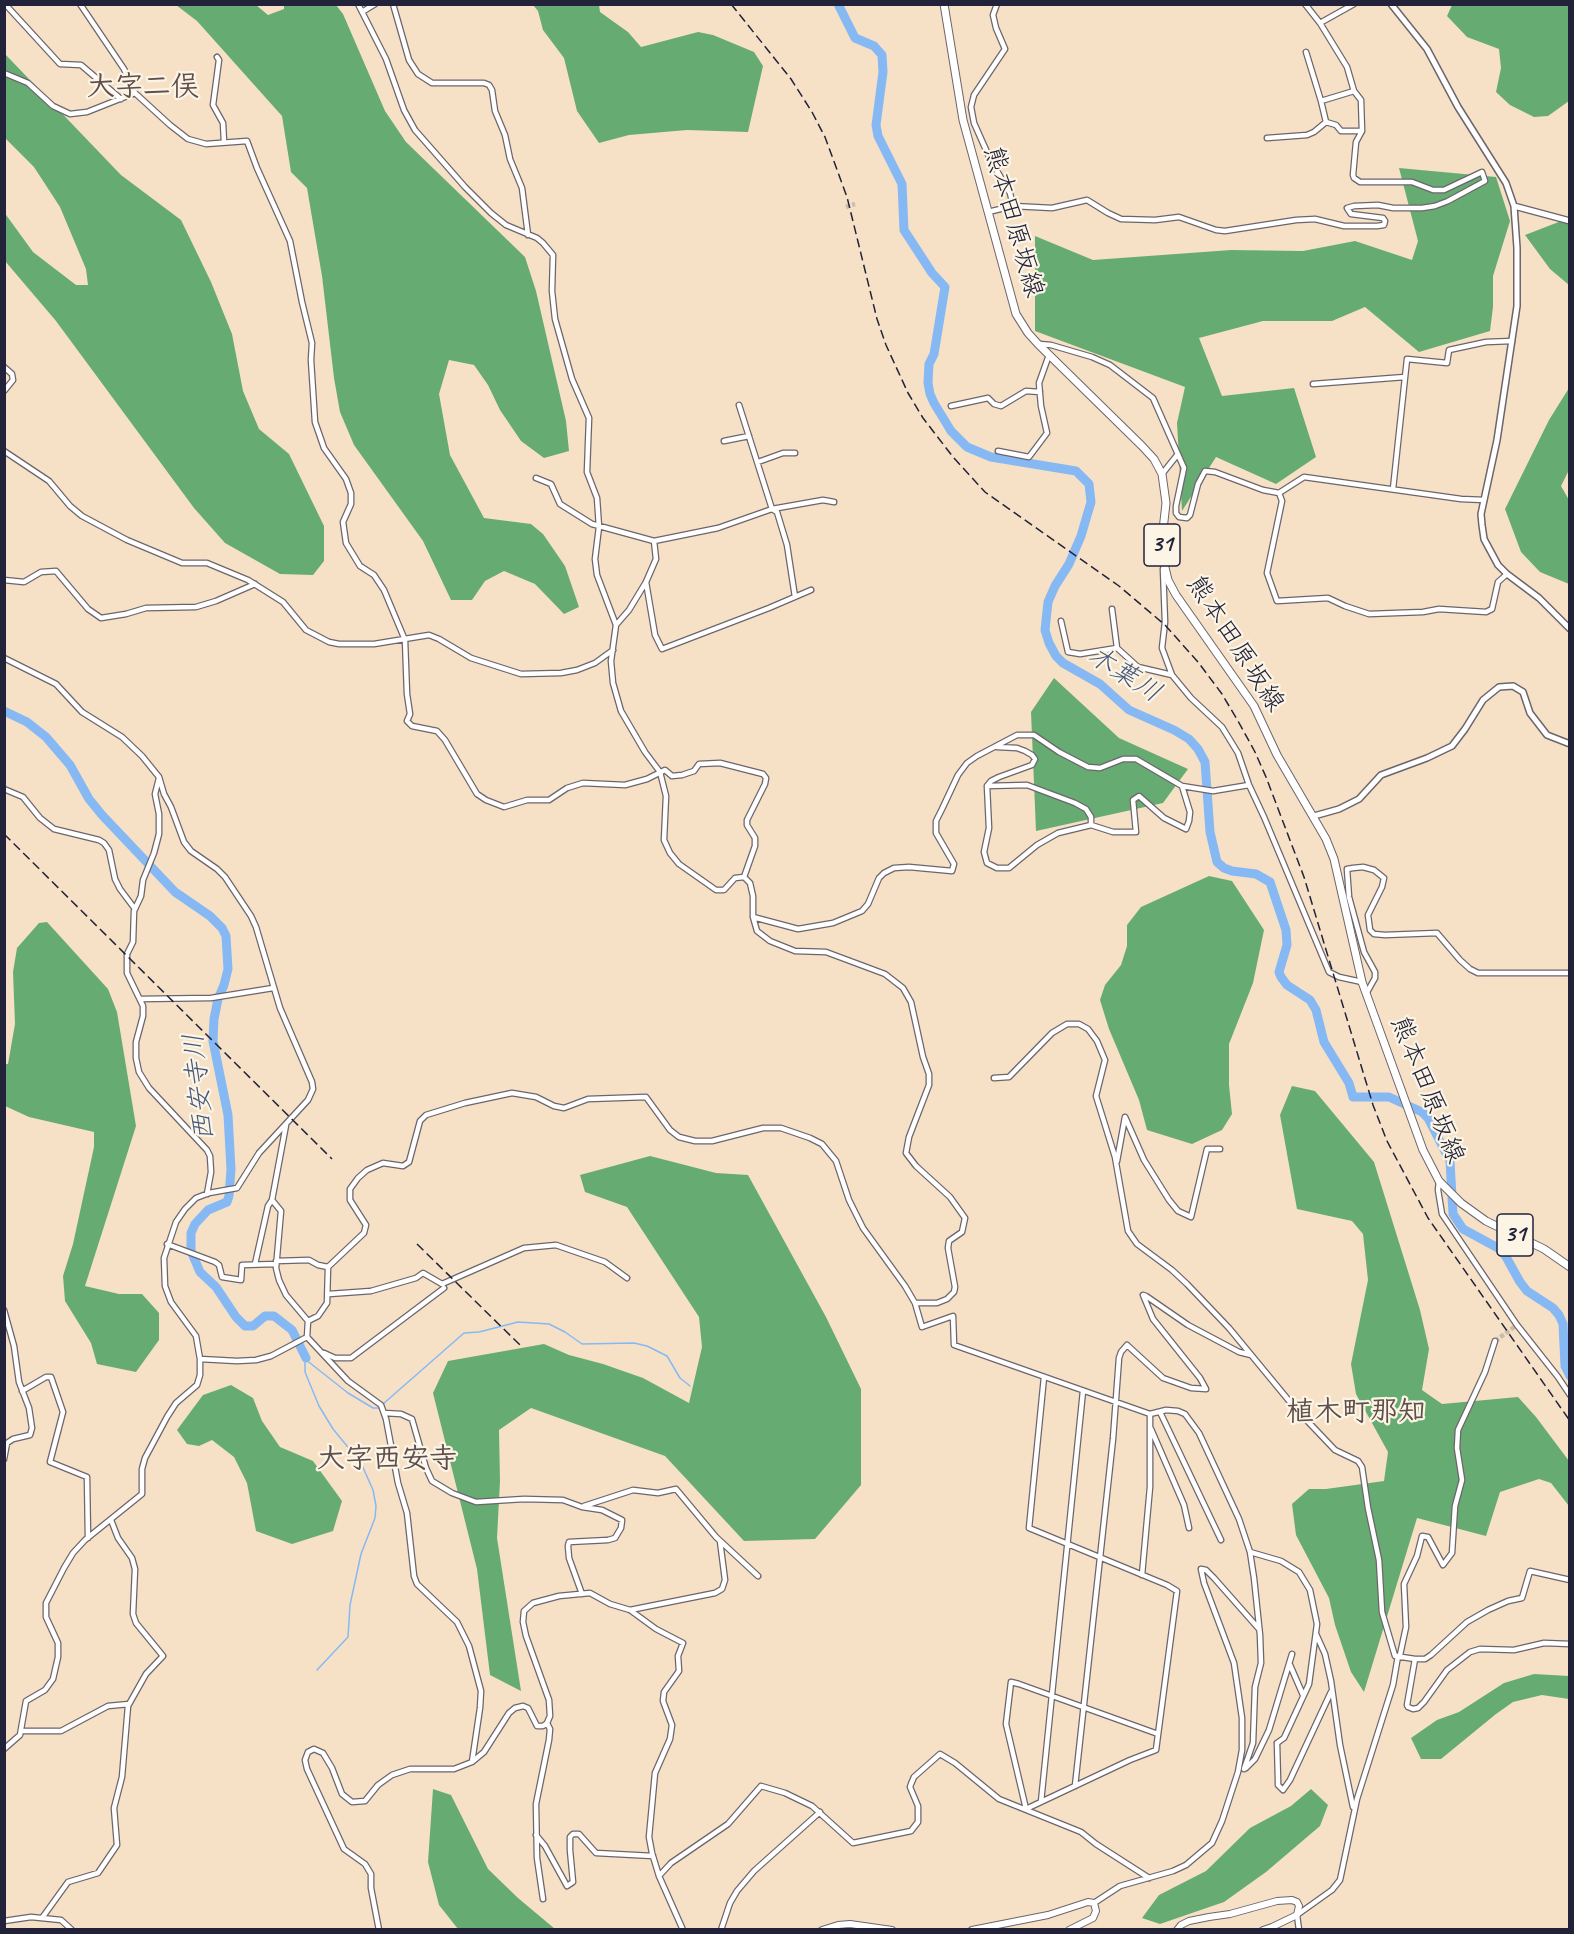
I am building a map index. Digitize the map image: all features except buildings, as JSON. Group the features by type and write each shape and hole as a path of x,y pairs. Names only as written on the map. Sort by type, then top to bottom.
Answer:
{"main road":[{"name":"熊本田原坂線","path":"944,4 963,120 1016,314 1038,344 1154,459 1162,474 1166,503 1162,539 1163,559 1168,580 1176,595 1254,706 1277,755 1326,838 1334,859 1362,982 1423,1150 1439,1181 1461,1203 1486,1221 1544,1249 1569,1267"},
{"path":"1177,1929 1190,1921 1230,1914 1277,1901 1297,1902 1299,1906 1297,1915 1263,1929"},
{"path":"972,1929 1048,1915 1088,1902 1094,1903 1096,1911 1093,1918 1069,1929"},
{"path":"822,1929 850,1924 892,1929"}],"street":[{"path":"5,4 60,64 81,65 121,99"},
{"path":"80,4 124,69 135,93 170,125 188,139 206,144 247,141 261,179 290,241 312,343 315,422 324,448 346,479 351,493 351,504 344,522 346,543 360,566 374,574 384,590 405,640 410,714 406,721 412,726 437,731 445,740 477,794 504,807 527,800 549,800 572,785 583,783 625,785 647,779 665,770 672,776 682,775 694,771 699,764 720,763 754,772 766,778 747,820 747,825 755,838 755,846 744,877"},
{"path":"358,4 386,59 404,110 415,130 491,213 506,225 543,243 553,255 552,291 555,319 572,379 589,418 587,472 597,498 599,527 595,559 597,574 616,625 611,661 613,683 621,711 645,752 660,772 666,796 664,840 679,864 716,890 724,890 735,878 744,877"},
{"path":"362,12 375,4"},
{"path":"393,4 409,60 418,74 432,83 484,83 492,90 495,111 522,188 528,235"},
{"path":"997,4 993,15 1005,49 974,95 971,107 982,141 1010,193 1013,206"},
{"path":"988,212 1013,206 1052,208 1087,200 1121,219 1179,218 1225,231 1305,219 1358,227 1377,226 1383,225 1385,221 1383,218 1351,214 1347,208 1354,206 1422,208 1435,206 1485,181 1482,172 1444,190 1433,190 1412,182 1360,182 1353,175 1356,142 1362,131 1361,100 1354,91 1347,67 1320,23 1305,4"},
{"path":"1320,23 1354,4"},
{"path":"1391,4 1427,49 1458,107 1506,183 1514,206 1517,306 1494,460 1481,514 1484,539 1491,554 1507,574 1534,594 1569,629"},
{"path":"1306,52 1326,122"},
{"path":"217,57 219,60 213,105 223,123 224,142"},
{"path":"4,73 28,83 53,106 70,114 87,112 135,93"},
{"path":"1321,101 1354,91"},
{"path":"1326,122 1336,125 1341,131 1362,131"},
{"path":"1267,138 1307,135 1326,122"},
{"path":"1514,206 1569,221"},
{"path":"1393,489 1407,359 1447,363 1449,350 1478,344 1512,341"},
{"path":"1038,344 1051,345 1110,364 1153,398 1184,468 1176,506 1176,513 1179,517 1187,518 1190,515 1198,484 1205,471 1215,471 1279,494 1304,477 1461,499 1484,500"},
{"path":"998,451 1029,457 1047,433 1040,384 1049,355"},
{"path":"4,367 12,374 13,380 4,391"},
{"path":"1313,384 1405,377"},
{"path":"951,406 988,398 994,404 1001,406 1026,391 1040,392"},
{"path":"739,405 772,509 777,512 786,545 795,597"},
{"path":"724,441 749,436"},
{"path":"4,452 49,481 70,506 82,516 107,530 182,563 207,563 255,584 283,602 306,630 329,642 374,644 429,635 471,658 521,674 561,673 577,670 595,663 613,650"},
{"path":"758,462 783,453 795,453"},
{"path":"1162,474 1178,454"},
{"path":"536,478 551,484 560,504 599,527 654,542 718,528 772,509 823,500 834,502"},
{"path":"1279,494 1282,501 1267,573 1277,601 1328,598 1369,614 1423,612 1439,609 1486,612 1492,609 1498,582 1507,574"},
{"path":"616,625 629,610 646,582 656,559 654,542"},
{"path":"1163,559 1165,622 1162,648 1172,675 1191,698 1226,732 1243,764 1249,785 1329,972 1339,977 1362,982"},
{"path":"4,580 24,582 41,572 56,571 88,609 101,618 126,615 146,608 196,607 255,584"},
{"path":"646,582 655,635 662,649 810,590"},
{"path":"1112,609 1117,648 1138,667 1172,675"},
{"path":"1061,621 1068,652 1071,654 1117,648"},
{"path":"4,658 56,684 82,712 122,737 159,777 184,842 191,851 218,869 251,916 259,935 283,1016 312,1082 312,1093 260,1153 237,1188 196,1198 176,1222 167,1244 163,1267 165,1286 171,1302 196,1336 200,1375 196,1384 176,1403 145,1458 142,1469 142,1494 73,1553 46,1603 46,1617 58,1643 56,1666 50,1685 26,1701 20,1735 4,1749"},
{"path":"1314,816 1339,809 1359,799 1381,775 1452,746 1483,700 1499,687 1513,686 1523,692 1530,713 1547,735 1569,744"},
{"path":"753,917 798,929 833,923 862,911 868,904 879,878 894,868 952,871 954,864 936,833 936,821 958,775 967,763 1017,735 1034,735 1059,752 1088,767 1100,768 1123,759 1136,759 1182,786 1222,790 1249,785"},
{"path":"997,747 1017,748 1026,751 1035,759 1032,765 999,777 987,786 989,828 984,852 987,863 997,868 1009,868 1049,837 1091,825 1113,832 1136,832 1133,800 1139,796 1164,818 1186,829 1190,812 1182,786"},
{"path":"159,777 155,794 159,814 159,834 135,909 133,942 127,954 127,973 143,1006 143,1016 136,1042 136,1058 140,1072 149,1088 207,1150 211,1161 207,1194"},
{"path":"987,786 1027,785 1086,809 1091,817 1091,825"},
{"path":"4,789 23,797 40,818 54,829 104,843 109,850 115,879 120,890 135,909"},
{"path":"1366,994 1375,978 1375,972 1364,952 1349,897 1347,869 1353,867 1374,870 1384,878 1368,915 1370,930 1374,934 1437,933 1460,960 1478,973 1569,973"},
{"path":"744,877 750,883 753,896 753,917 757,932 770,941 795,951 826,952 843,960 868,966 895,981 903,988 910,1002 929,1074 929,1085 909,1137 906,1153 916,1166 950,1197 965,1218 962,1232 949,1241 954,1292 947,1299 938,1303 915,1303"},
{"path":"140,999 211,998 273,988"},
{"path":"994,1078 1010,1077 1058,1028 1067,1024 1079,1024 1088,1029 1097,1041 1105,1060 1096,1096 1116,1166 1126,1223 1132,1238 1187,1284 1252,1355 1302,1416 1335,1450 1358,1461 1362,1467 1379,1560 1382,1612 1393,1654 1401,1658 1425,1659 1467,1622 1508,1601 1522,1598 1530,1571 1569,1580"},
{"path":"308,1321 318,1316 327,1303 328,1267 364,1233 366,1225 350,1200 350,1189 362,1174 383,1163 403,1166 409,1162 420,1121 426,1115 465,1102 512,1093 536,1097 564,1108 588,1099 646,1097 669,1130 680,1137 695,1141 712,1141 763,1128 781,1128 810,1137 822,1144 836,1161 847,1196 864,1228 906,1286 915,1303 922,1327 952,1316 954,1345 1150,1414 1166,1410 1178,1411 1185,1414 1199,1433 1224,1483 1250,1552 1261,1663 1255,1687 1253,1743 1244,1769"},
{"path":"1116,1166 1125,1117 1144,1160 1169,1200 1178,1211 1191,1217 1207,1149 1220,1149"},
{"path":"255,1264 268,1206 272,1200 287,1122"},
{"path":"1439,1181 1437,1190 1442,1214 1517,1325 1558,1377 1569,1395"},
{"path":"272,1200 281,1210 276,1262 279,1280 286,1295 308,1321 307,1337 348,1381 381,1405 407,1513 417,1584 461,1627 477,1672 481,1691 472,1762"},
{"path":"167,1244 215,1262 219,1266 222,1277 241,1280 242,1264 309,1260 318,1266 328,1267"},
{"path":"329,1294 371,1291 416,1278 423,1273 442,1284 524,1248 556,1245 605,1262 627,1278"},
{"path":"321,1351 335,1358 351,1358 444,1288"},
{"path":"1075,1786 1119,1358 1127,1345 1163,1378 1191,1388 1206,1389 1200,1378 1153,1319 1143,1295 1188,1325 1239,1352 1252,1355"},
{"path":"4,1310 14,1346 22,1391 29,1408 32,1432 30,1435 7,1443 4,1459"},
{"path":"200,1359 256,1360 271,1356 307,1337"},
{"path":"1299,1929 1297,1915 1336,1886 1344,1864 1354,1810 1393,1685 1406,1627 1404,1584 1417,1556 1422,1536 1428,1537 1443,1565 1452,1553 1455,1506 1461,1480 1461,1463 1457,1448 1458,1430 1485,1372 1495,1341"},
{"path":"22,1391 51,1377 63,1412 50,1462 87,1477 88,1538"},
{"path":"1026,1809 1156,1749 1177,1590 1029,1528 1044,1377"},
{"path":"1041,1802 1083,1391"},
{"path":"1160,1412 1221,1540"},
{"path":"384,1413 401,1414 412,1419 432,1481 452,1493 476,1502 551,1498 609,1512 622,1520 615,1538 569,1542 569,1558 582,1594"},
{"path":"1142,1575 1150,1487 1150,1414"},
{"path":"1150,1427 1184,1505 1189,1528"},
{"path":"582,1507 633,1490 658,1493 676,1489 720,1541 758,1575"},
{"path":"42,1918 68,1882 98,1873 117,1845 118,1835 114,1825 114,1808 122,1777 129,1704 146,1674 163,1656 136,1623 133,1614 135,1569 132,1558 118,1538 111,1520"},
{"path":"630,1610 696,1597 722,1589 725,1580 720,1541"},
{"path":"1250,1552 1281,1561 1299,1572 1310,1590 1317,1624 1309,1684 1284,1738 1277,1743"},
{"path":"1094,1903 1120,1886 1186,1865 1212,1843 1222,1821 1238,1772 1242,1750 1242,1718 1235,1670 1201,1569 1206,1570 1214,1578 1259,1629"},
{"path":"379,1929 370,1888 370,1874 365,1864 344,1849 307,1769 305,1760 308,1752 314,1749 322,1753 332,1768 342,1794 352,1802 365,1801 378,1785 392,1775 410,1769 453,1769 472,1762 484,1752 509,1713 515,1708 523,1706 528,1708 537,1726 543,1726 550,1716 549,1700 526,1636 523,1622 524,1611 532,1603 590,1593 610,1604 630,1610 656,1629 683,1643 678,1656 679,1671 664,1692 663,1701 672,1725 669,1739 655,1773 649,1823 652,1856 683,1929"},
{"path":"1316,1634 1324,1654 1332,1690 1354,1810"},
{"path":"1415,1659 1407,1705 1413,1709 1418,1708 1424,1702 1447,1670 1470,1652 1480,1649 1514,1650 1544,1643 1569,1644"},
{"path":"1238,1772 1255,1759 1269,1730 1292,1654"},
{"path":"1290,1665 1303,1695"},
{"path":"1026,1809 1006,1724 1011,1682 1158,1734"},
{"path":"1277,1743 1278,1785 1283,1790 1290,1780 1332,1690"},
{"path":"21,1731 62,1731 108,1706 129,1704"},
{"path":"543,1899 536,1834 536,1804 549,1740 550,1729 547,1723"},
{"path":"1269,1730 1270,1738 1277,1743"},
{"path":"659,1876 671,1863 728,1824 761,1786 769,1786 799,1799 820,1812 853,1843 911,1831 918,1822 918,1806 910,1784 914,1777 940,1754 955,1763 999,1799 1081,1832 1149,1878"},
{"path":"721,1929 737,1891 763,1863 820,1812"},
{"path":"536,1834 567,1886 573,1882 570,1837 573,1834 579,1834 596,1853 652,1856"},
{"path":"4,1921 14,1918 61,1920 72,1929"}],"green space":[{"path":"176,5 256,5 268,15 284,9 284,5 336,5 343,14 385,111 406,142 525,257 536,291 566,421 569,451 544,458 521,441 474,365 449,360 439,394 450,455 484,518 531,524 543,534 565,566 579,607 564,614 535,584 504,571 485,581 472,600 451,600 423,541 354,445 340,412 322,276 307,188 291,172 282,116 197,21"},
{"path":"533,5 599,5 600,12 628,32 641,47 698,32 713,35 754,52 763,66 748,132 687,130 629,135 599,143 577,111 564,58 543,30 538,11"},
{"path":"1452,5 1569,5 1569,101 1548,116 1534,117 1510,105 1496,92 1501,68 1499,49 1467,37 1447,16"},
{"path":"5,54 121,175 181,220 211,282 232,334 243,391 259,429 289,454 324,526 324,561 313,575 280,574 225,543 194,508 56,321 5,261 4,212 33,252 76,285 88,285 86,269 60,207 34,167 5,138"},
{"path":"1399,168 1496,177 1510,221 1493,276 1490,331 1419,352 1365,307 1332,321 1263,321 1199,338 1222,396 1294,388 1316,457 1276,484 1216,457 1182,511 1177,423 1185,387 1035,331 1035,236 1093,260 1231,250 1303,251 1355,241 1412,260 1418,241"},
{"path":"1569,218 1569,285 1550,269 1525,235"},
{"path":"1569,388 1569,470 1561,486 1569,500 1569,584 1540,572 1521,552 1505,509 1549,420"},
{"path":"1054,678 1119,738 1188,769 1163,803 1036,831 1031,712"},
{"path":"1209,876 1232,881 1264,930 1253,983 1229,1044 1232,1114 1222,1130 1192,1144 1147,1130 1139,1100 1109,1029 1100,1000 1105,985 1121,965 1127,946 1127,925 1141,907"},
{"path":"47,922 108,989 117,1012 136,1126 85,1286 119,1294 142,1294 159,1313 159,1340 136,1372 97,1364 91,1343 65,1301 63,1276 73,1244 94,1147 94,1132 29,1117 5,1106 5,1064 8,1064 15,1024 13,972 17,948 39,923"},
{"path":"1292,1086 1315,1091 1374,1162 1420,1310 1429,1349 1422,1390 1442,1404 1518,1397 1569,1461 1569,1506 1551,1483 1539,1479 1500,1492 1486,1536 1417,1518 1364,1692 1351,1672 1335,1625 1329,1598 1296,1535 1292,1504 1309,1489 1326,1489 1384,1481 1388,1452 1356,1394 1351,1364 1368,1280 1363,1234 1352,1221 1297,1209 1280,1115"},
{"path":"650,1156 716,1173 748,1175 826,1317 861,1389 861,1485 815,1539 744,1541 665,1456 531,1408 499,1430 500,1481 497,1538 521,1691 490,1675 477,1569 433,1393 448,1361 544,1344 569,1355 643,1378 689,1403 702,1347 699,1317 627,1207 585,1192 580,1175"},
{"path":"231,1385 253,1398 262,1421 280,1447 313,1461 342,1501 333,1531 292,1544 256,1531 247,1483 234,1457 212,1440 199,1446 187,1444 177,1430 203,1395"},
{"path":"1534,1674 1569,1676 1569,1699 1542,1695 1513,1702 1441,1759 1421,1759 1411,1738 1437,1720 1459,1712 1504,1683"},
{"path":"433,1789 451,1795 488,1869 555,1929 458,1929 439,1905 428,1862"},
{"path":"1311,1789 1328,1805 1320,1826 1266,1872 1224,1902 1160,1924 1142,1918 1159,1895 1206,1871 1250,1828 1291,1806"}],"waterway":[{"name":"木葉川","path":"838,4 855,38 874,46 882,55 883,72 876,125 878,136 902,184 904,230 932,273 945,287 934,354 929,364 928,383 934,403 951,431 967,447 991,457 1076,471 1089,484 1091,502 1081,536 1048,602 1045,630 1049,643 1063,663 1100,684 1129,710 1174,730 1189,739 1198,749 1205,762 1210,832 1217,862 1224,868 1256,874 1270,882 1286,930 1287,945 1279,972 1281,977 1287,985 1310,1000 1316,1010 1324,1042 1349,1083 1353,1097 1389,1097 1422,1112 1428,1118 1450,1161 1453,1214 1463,1229 1498,1248 1505,1255 1527,1291 1553,1308 1559,1315 1563,1324 1565,1366 1570,1376"},
{"name":"西安寺川","path":"4,711 27,722 46,737 70,765 89,799 102,815 175,892 210,916 222,928 226,936 228,969 218,999 213,1041 228,1115 231,1169 229,1196 227,1202 208,1210 195,1224 191,1233 191,1251 200,1272 216,1287 236,1317 245,1326 253,1326 265,1316 274,1316 292,1330 306,1358"},
{"path":"383,1404 464,1333 479,1332 518,1322 549,1324 582,1344 634,1343 647,1346 667,1356 680,1378 690,1386"},
{"path":"317,1670 348,1637 350,1605 361,1554 375,1518 376,1506 373,1490 361,1463 333,1429 319,1406 305,1372 305,1359 348,1393 373,1408 379,1408"}],"tunnel":[{"path":"846,207 855,204"},
{"path":"1495,1341 1517,1325"}],"railway":[{"path":"731,4 791,79 825,137 847,197 877,319 886,345 908,393 923,418 953,457 985,492 1119,586 1165,625 1198,662 1222,694 1238,721 1266,777 1304,877 1373,1105 1387,1141 1428,1218 1570,1421"},
{"path":"4,834 332,1159"},
{"path":"417,1244 520,1345"}],"district":[{"name":"大字二俣","path":"143,88"},
{"name":"植木町那知","path":"1356,1413"},
{"name":"大字西安寺","path":"387,1460"}]}
